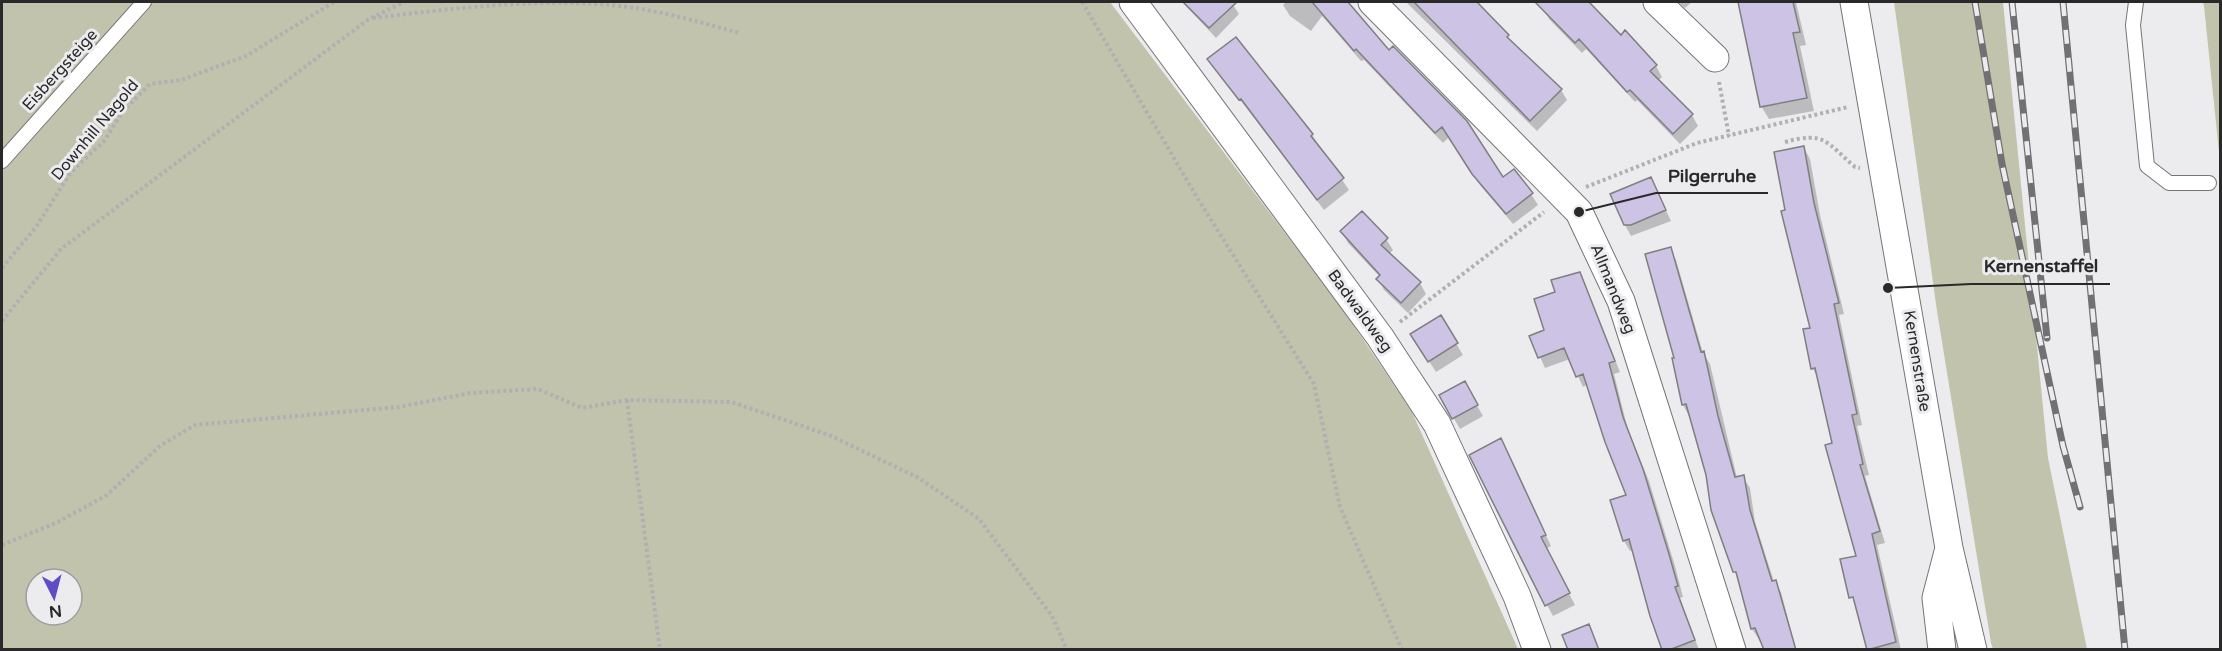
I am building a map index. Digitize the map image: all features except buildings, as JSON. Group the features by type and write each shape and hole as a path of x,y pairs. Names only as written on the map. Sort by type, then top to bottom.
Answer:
{"street":[{"name":"Badwaldweg","path":"1133,2 1380,337 1437,424 1517,596 1537,650"},
{"name":"Allmandweg","path":"1371,2 1579,212 1621,301 1732,650"},
{"path":"1657,2 1715,58"},
{"name":"Kernenstraße","path":"1854,2 1950,548 1936,598 1942,650"},
{"path":"1950,548 1973,650"}],"lane":[{"name":"Eisbergsteige","path":"2,161 144,2"},
{"path":"2136,2 2133,26 2147,166 2169,183 2209,183"}],"path":[{"name":"Downhill Nagold","path":"2,268 36,227 71,172 105,140 122,112 150,84 181,80 246,56 334,2"},
{"path":"2,321 61,249 369,19 404,2"},
{"path":"1082,2 1198,199 1314,384 1340,507 1402,650"},
{"path":"369,19 520,3 598,4 687,18 739,33"},
{"path":"1715,58 1729,136"},
{"path":"1380,337 1563,196 1697,143 1872,101"},
{"path":"1785,142 1810,135 1824,141 1855,167 1884,171"},
{"path":"2,545 58,522 106,495 161,445 195,425 399,407 471,393 538,389 582,408 627,400 731,402 829,435 919,478 979,519 1052,616 1067,650"},
{"path":"627,400 660,650"}],"green space":[{"path":"2,2 1110,2 1344,311 1412,412 1518,649 2,649"},
{"path":"1894,2 2003,2 2048,458 2087,649 1993,649 1991,643 1937,311"},
{"path":"2203,2 2220,2 2220,162 2204,6"}],"railway":[{"path":"1975,2 2002,164 2063,446 2080,507"},
{"path":"2012,2 2047,338"},
{"path":"2063,2 2125,650"}],"place":[{"name":"Pilgerruhe","path":"1579,212"},
{"name":"Kernenstaffel","path":"1888,288"}]}
